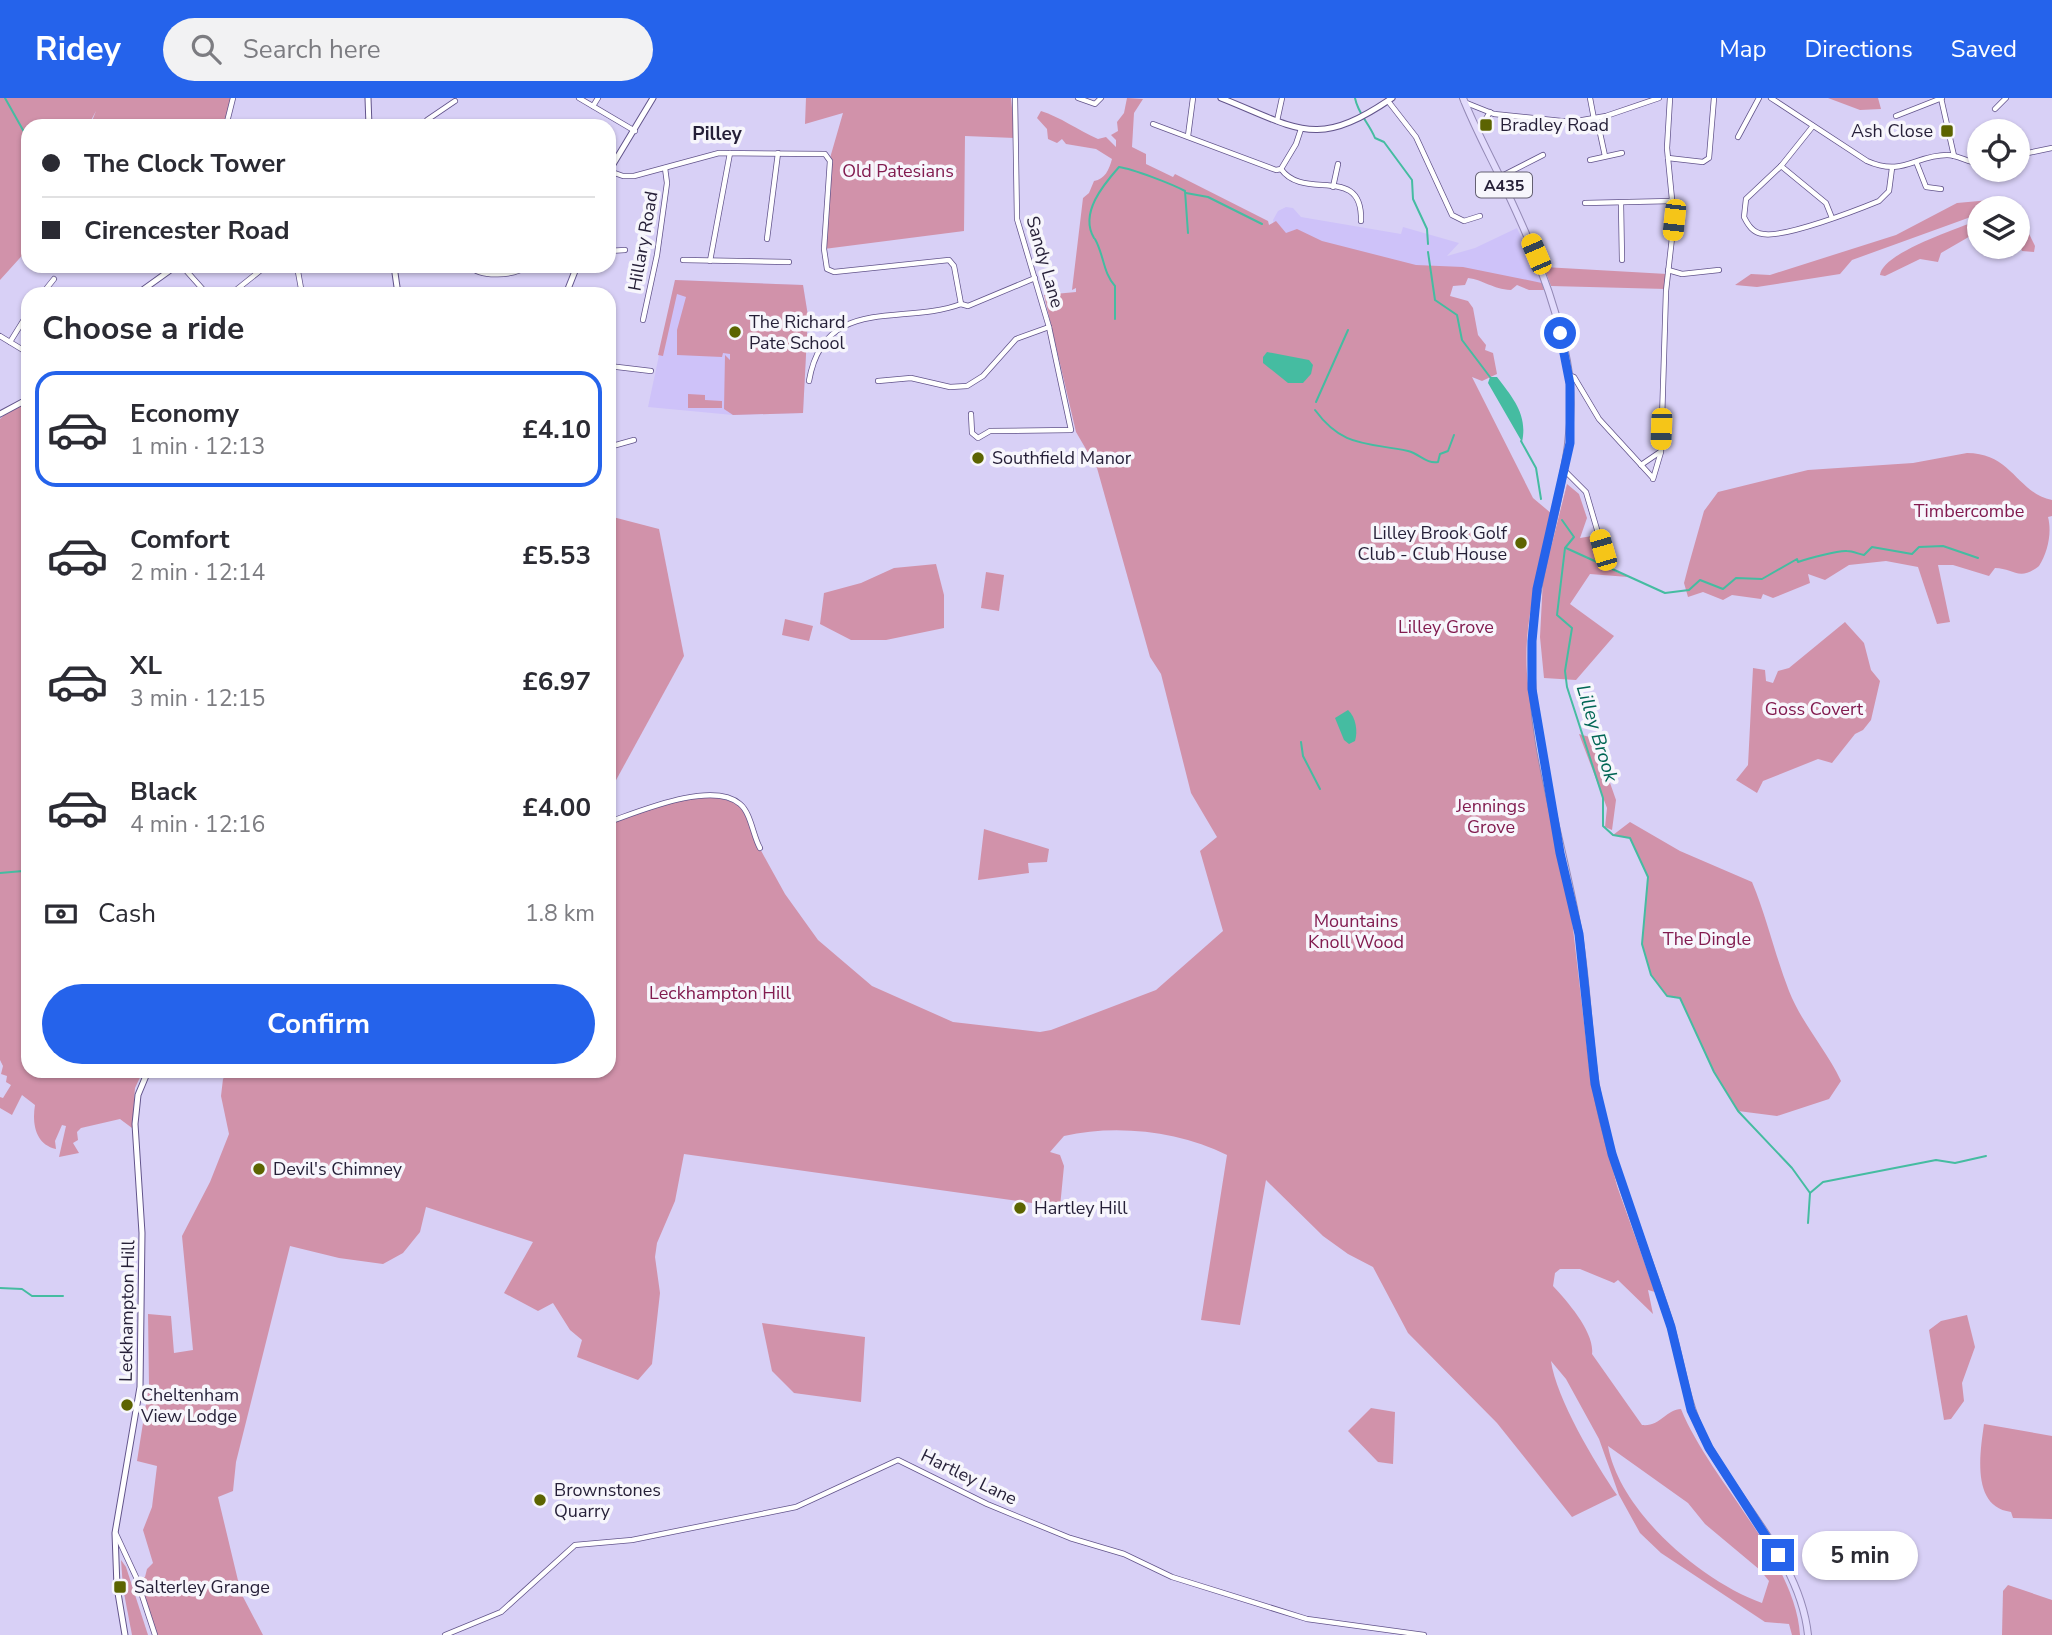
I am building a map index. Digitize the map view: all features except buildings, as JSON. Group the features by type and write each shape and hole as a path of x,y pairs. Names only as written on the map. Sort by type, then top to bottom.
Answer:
{"main road":[{"name":"A435","path":"1464,100 1548,284 1569,375 1571,427 1565,471 1554,507 1537,589 1532,641 1532,689 1560,853 1579,934 1591,1056 1600,1106 1620,1179 1668,1318 1691,1410 1709,1448 1788,1572 1797,1592 1808,1635"}],"street":[{"path":"228,119 233,98"},
{"path":"368,98 369,119"},
{"path":"579,98 615,119"},
{"path":"593,106 598,98"},
{"path":"616,157 636,131 653,98"},
{"name":"Sandy Lane","path":"971,414 972,433 978,438 990,431 1071,430 1049,327 1017,219 1015,98"},
{"path":"1078,98 1094,104 1101,98"},
{"path":"1188,136 1193,98"},
{"path":"1221,98 1301,129 1330,129 1358,120 1390,99 1416,137 1452,215 1464,221 1480,216"},
{"path":"1277,121 1282,98"},
{"path":"1590,98 1605,156"},
{"path":"1464,100 1490,112 1571,122 1595,119 1659,98"},
{"path":"1569,375 1574,377 1614,438 1653,479 1661,452 1665,291 1674,220 1668,158 1670,98"},
{"path":"1668,158 1701,162 1709,158 1714,98"},
{"path":"1738,137 1759,98"},
{"path":"1771,98 1867,161 1892,168 1941,156 1967,160"},
{"path":"1896,116 1942,98 1954,156"},
{"path":"1995,109 2006,98"},
{"path":"428,119 455,101"},
{"path":"1477,133 1490,112"},
{"path":"616,119 636,131"},
{"path":"1153,124 1269,169 1282,169 1295,179 1357,195 1361,202 1362,221"},
{"path":"1813,126 1781,166 1746,199 1744,213 1750,227 1767,235 1832,218 1882,199 1890,187 1892,168"},
{"path":"1282,169 1301,129"},
{"path":"2030,153 2052,148"},
{"path":"616,173 628,177 730,153 824,153 830,160 825,262 827,269 834,272 948,260 954,266 961,304"},
{"path":"710,261 730,153"},
{"path":"767,239 778,153"},
{"path":"1590,160 1622,153"},
{"path":"1500,177 1543,155"},
{"path":"1333,187 1338,164"},
{"path":"1917,164 1926,187 1941,189"},
{"path":"1781,166 1826,203 1832,218"},
{"name":"Hillary Road","path":"643,320 657,255 667,183 665,168"},
{"path":"1586,203 1672,201"},
{"path":"1621,204 1622,260"},
{"path":"616,251 625,250"},
{"path":"683,260 789,262"},
{"path":"1668,270 1682,274 1719,270"},
{"path":"147,287 166,273"},
{"path":"188,273 201,287"},
{"path":"239,287 256,273"},
{"path":"809,381 815,355 831,336 847,324 873,316 961,304 968,306 1035,278"},
{"path":"48,287 54,279"},
{"path":"10,342 21,324"},
{"path":"878,381 911,378 950,387 967,386 983,376 1012,342 1030,332 1049,327"},
{"path":"0,337 21,349"},
{"path":"616,367 651,371"},
{"path":"0,414 21,403"},
{"path":"616,445 634,440"},
{"path":"1641,465 1661,452"},
{"path":"1565,471 1586,492 1603,550"},
{"path":"616,820 680,797 728,798 744,807 760,848"},
{"name":"Leckhampton Hill","path":"125,1635 117,1587 115,1533 140,1387 142,1222 135,1124 138,1095 145,1078"},
{"name":"Hartley Lane","path":"445,1635 501,1612 575,1545 632,1540 796,1507 837,1491 898,1460 987,1504 1070,1538 1124,1554 1172,1577 1307,1619 1423,1635"},
{"path":"115,1533 136,1577 155,1635"}],"shaded area":[{"path":"1286,207 1293,208 1301,217 1401,234 1403,227 1459,243 1447,256 1475,248 1517,228 1544,286 1444,269 1433,278 1286,235 1274,226 1273,220 1278,211"},
{"name":"The Richard Pate School","path":"675,280 803,285 808,316 803,413 733,415 648,407"},
{"path":"1267,352 1309,360 1313,365 1311,374 1303,383 1288,383 1263,363"},
{"path":"1490,377 1497,377 1518,407 1523,423 1522,442 1488,383"},
{"path":"1348,710 1355,721 1356,729 1355,741 1349,744 1344,740 1335,718"}],"green space":[{"path":"0,98 233,98 227,119 93,119 96,111 92,119 21,119 21,257 0,280"},
{"name":"Old Patesians","path":"806,98 1011,98 1015,138 965,136 964,231 824,249 830,158 843,113 805,124"},
{"path":"1127,98 1143,99 1134,113 1132,147 1146,154 1146,164 1173,177 1175,174 1268,221 1269,225 1276,221 1286,233 1297,229 1322,241 1416,265 1463,267 1542,283 1544,290 1529,290 1517,285 1511,290 1468,278 1465,285 1453,286 1450,296 1468,301 1473,308 1478,335 1486,345 1485,350 1493,353 1497,374 1482,381 1472,377 1533,498 1552,514 1529,623 1529,690 1532,689 1572,920 1591,1083 1617,1186 1655,1292 1648,1290 1653,1314 1618,1280 1614,1283 1580,1269 1560,1269 1555,1273 1553,1286 1585,1327 1592,1354 1642,1425 1654,1423 1681,1409 1694,1436 1750,1520 1784,1578 1795,1607 1800,1635 1792,1635 1789,1624 1765,1622 1661,1553 1640,1533 1619,1495 1599,1439 1566,1379 1551,1361 1568,1411 1617,1495 1572,1517 1497,1423 1408,1333 1373,1267 1348,1254 1323,1236 1266,1180 1240,1325 1201,1320 1227,1155 1189,1140 1126,1130 1064,1136 1050,1152 1060,1155 1064,1166 1060,1207 684,1154 675,1201 657,1243 655,1257 660,1293 652,1364 638,1380 577,1357 582,1340 570,1330 553,1303 538,1311 504,1293 533,1242 426,1207 420,1232 403,1253 383,1264 339,1258 290,1246 236,1462 233,1491 218,1497 241,1593 263,1635 155,1635 136,1577 145,1577 147,1569 153,1563 143,1530 152,1507 157,1466 137,1461 149,1385 148,1314 171,1316 174,1353 193,1350 182,1236 210,1182 229,1134 221,1096 224,1078 616,1078 616,819 659,804 693,797 727,800 743,807 754,838 785,894 818,940 872,986 953,1022 1040,1032 1051,1030 1156,990 1223,931 1200,851 1217,837 1191,793 1161,674 1150,657 1097,468 1076,432 1044,295 1076,292 1076,288 1072,290 1083,198 1089,193 1094,181 1106,173 1112,159 1096,149 1066,144 1062,139 1057,143 1048,139 1047,129 1037,118 1041,111 1098,139 1106,137 1116,147 1116,140 1111,135 1118,131 1117,122 1124,113","holes":["1608,1446 1688,1503 1705,1524 1760,1570 1769,1581 1762,1603 1738,1593 1714,1578 1667,1541 1646,1519 1629,1495 1616,1471"]},
{"path":"1828,98 1878,98 1881,109 1860,110"},
{"path":"1967,202 1967,218 1852,260 1840,274 1757,287 1735,285 1751,274 1770,275 1896,235 1957,203"},
{"path":"1967,224 1967,238 1941,253 1938,262 1920,259 1885,276 1880,275 1894,258 1939,235"},
{"path":"2030,236 2035,246 2034,252 2030,252"},
{"path":"1544,267 1667,274 1666,289 1551,286"},
{"name":"The Richard Pate School","path":"675,280 803,285 808,316 803,413 733,415 724,409 725,355 730,360 730,354 723,353 722,357 677,355 677,330 686,297 677,294 663,356 658,355"},
{"path":"688,394 705,395 705,400 722,401 722,408 688,408"},
{"path":"21,401 21,1078 140,1078 135,1088 132,1128 120,1119 81,1128 77,1132 78,1140 73,1143 79,1153 59,1157 66,1126 62,1125 55,1141 56,1149 39,1138 34,1119 35,1105 22,1095 12,1115 0,1108 0,1097 3,1098 11,1085 6,1082 7,1076 1,1074 3,1066 0,1060 0,419"},
{"name":"Timbercombe","path":"1967,453 1994,459 2030,490 2052,500 2052,516 2048,517 2049,535 2045,555 2039,566 2032,571 2021,574 1995,568 1989,576 1953,565 1938,565 1950,622 1937,624 1918,567 1886,561 1849,565 1825,580 1808,574 1810,583 1773,598 1763,594 1761,599 1732,595 1723,600 1703,592 1688,597 1684,583 1704,511 1718,492 1808,470 1913,463"},
{"path":"1567,484 1579,494 1587,518 1580,538 1592,536 1596,541 1599,564 1628,577 1590,574 1570,604 1614,636 1576,680 1544,678 1540,637 1543,579"},
{"path":"616,518 659,529 684,656 616,780"},
{"path":"936,564 944,595 944,628 886,640 851,640 820,624 824,593 861,583 894,568"},
{"path":"986,572 1004,575 999,611 981,608"},
{"path":"785,619 813,626 809,641 782,635"},
{"name":"Goss Covert","path":"1845,622 1864,643 1871,670 1880,681 1871,720 1863,730 1855,734 1832,763 1818,759 1763,781 1757,793 1736,780 1748,765 1753,668 1765,670 1766,681 1773,683 1778,671 1789,668"},
{"path":"1579,734 1607,742 1609,780 1616,800 1612,830 1605,827 1607,808"},
{"name":"The Dingle","path":"1630,822 1680,851 1752,882 1794,1003 1841,1081 1829,1099 1777,1116 1738,1111 1714,1072 1680,998 1667,996 1651,975 1642,944 1648,877 1630,838 1613,835"},
{"path":"984,829 1049,849 1047,862 1028,863 1029,873 978,880"},
{"path":"1967,1315 1975,1347 1962,1383 1964,1401 1951,1419 1944,1420 1929,1330 1941,1321"},
{"path":"762,1323 865,1337 861,1402 794,1393 772,1371"},
{"path":"1371,1408 1395,1412 1393,1464 1378,1462 1348,1431"},
{"path":"1984,1424 2052,1436 2052,1519 2013,1518 2011,1512 1998,1508 1989,1500 1984,1490 1980,1463"},
{"path":"121,1560 126,1567 148,1635 132,1635"},
{"path":"2008,1585 2052,1600 2052,1635 2002,1635 2003,1591"}],"waterway":[{"path":"5,98 21,127"},
{"name":"Lilley Brook","path":"1355,98 1375,138 1384,142 1412,180 1413,199 1427,229 1428,244"},
{"path":"1094,238 1089,219 1091,209 1101,190 1119,167 1185,191 1188,233"},
{"path":"1186,193 1208,197 1262,224"},
{"path":"1095,239 1108,275 1115,286 1115,319"},
{"name":"Lilley Brook","path":"1428,252 1435,300 1457,315 1462,340 1490,377"},
{"path":"1316,402 1348,330"},
{"path":"1315,410 1335,431 1346,437 1412,452 1430,462 1438,462 1440,454 1448,451 1454,435"},
{"name":"Lilley Brook","path":"1521,441 1536,468 1541,499"},
{"name":"Lilley Brook","path":"1562,520 1574,537 1565,548 1557,615 1572,628 1565,671 1567,687 1603,798 1603,826 1613,835 1630,838 1648,877 1642,944 1651,975 1667,996 1680,998 1714,1072 1738,1111 1792,1168 1810,1193 1808,1223"},
{"path":"1566,548 1665,593 1689,590 1700,580 1723,589 1736,578 1762,579 1797,559 1798,562 1843,551 1864,555 1872,547 1912,554 1919,547 1943,546 1978,558"},
{"path":"1301,742 1303,756 1320,789"},
{"path":"0,873 21,871"},
{"path":"1810,1193 1823,1182 1936,1160 1955,1163 1986,1156"},
{"path":"0,1288 22,1289 32,1296 63,1296"}],"place":[{"name":"Bradley Road","path":"1486,125"},
{"name":"Ash Close","path":"1947,131"},
{"name":"The Richard Pate School","path":"735,332"},
{"name":"Southfield Manor","path":"978,458"},
{"name":"Lilley Brook Golf Club - Club House","path":"1521,543"},
{"name":"Devil's Chimney","path":"259,1169"},
{"name":"Hartley Hill","path":"1020,1208"},
{"name":"Cheltenham View Lodge","path":"127,1405"},
{"name":"Brownstones Quarry","path":"540,1500"},
{"name":"Salterley Grange","path":"120,1587"}],"district":[{"name":"Pilley","path":"717,133"}],"route":[{"path":"1560,333 1570,384 1570,443 1537,589 1531,672 1535,714 1560,853 1579,934 1595,1084 1612,1154 1671,1327 1691,1410 1709,1448 1778,1555"}],"park label":[{"name":"Lilley Grove","path":"1446,627"},
{"name":"Jennings Grove","path":"1491,816"},
{"name":"Mountains Knoll Wood","path":"1356,931"}]}
